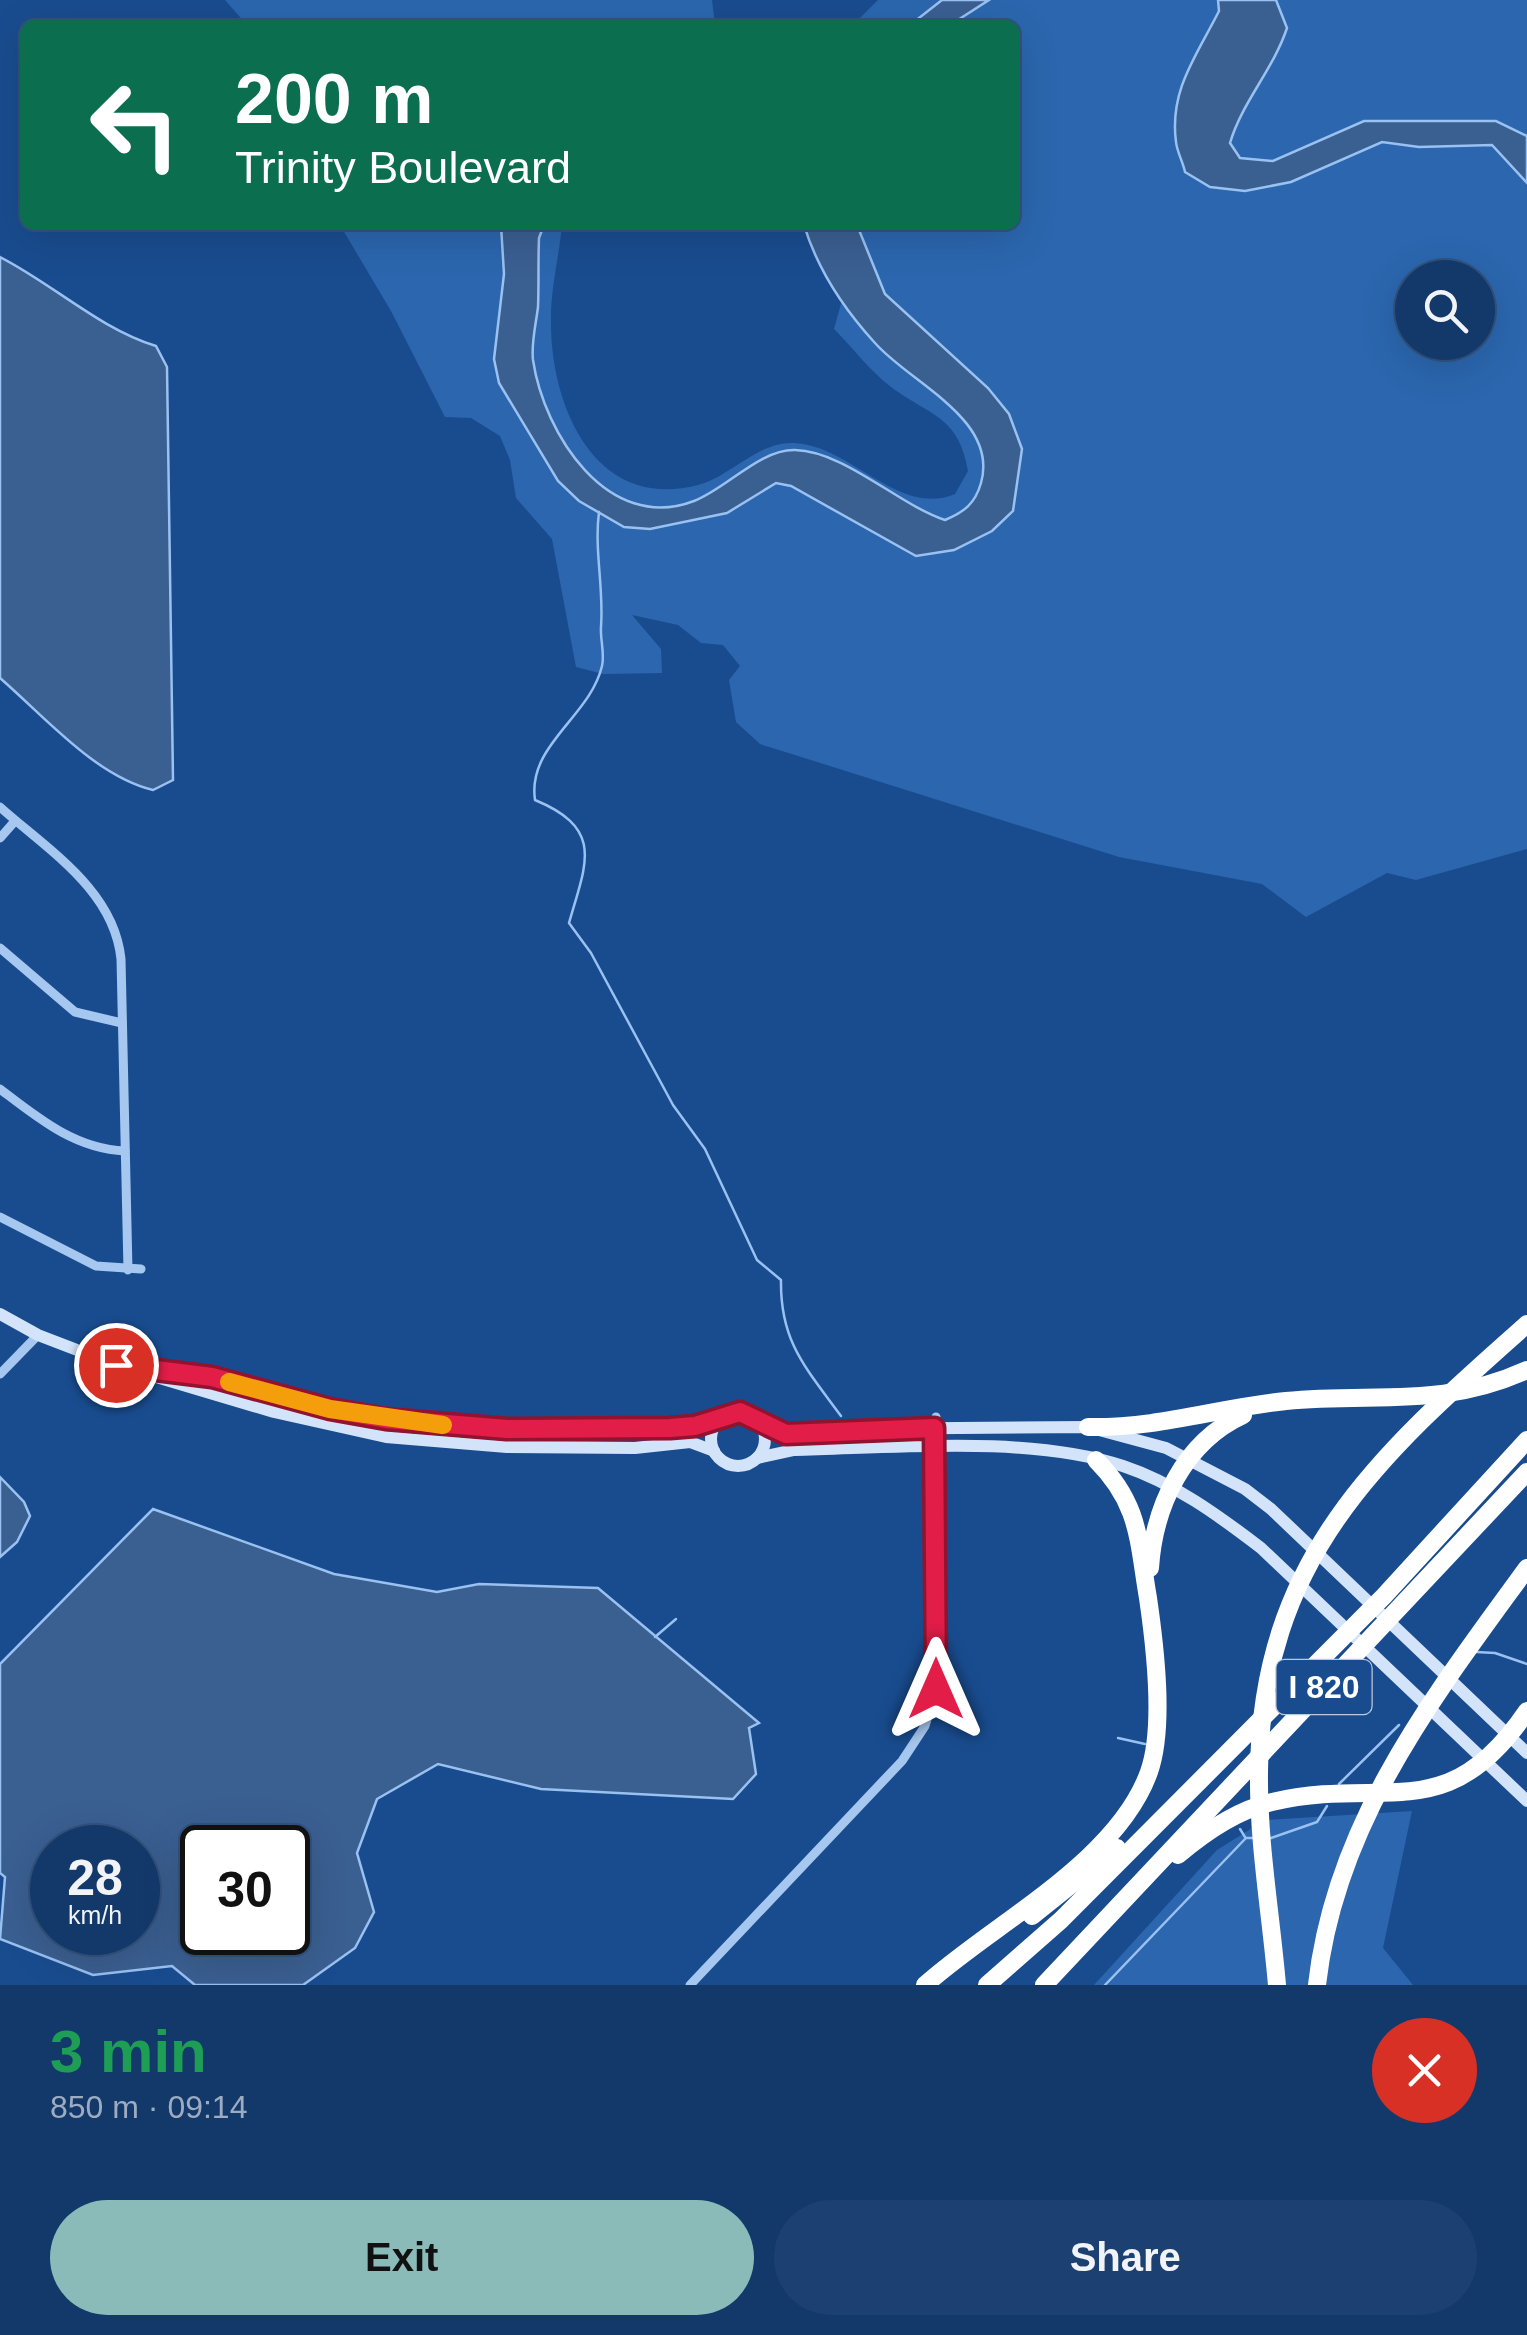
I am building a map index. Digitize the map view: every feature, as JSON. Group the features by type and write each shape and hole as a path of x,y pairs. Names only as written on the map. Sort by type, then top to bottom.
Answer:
{"highway":[{"path":"1277,1985 1260,1750 1265,1694 1289,1606 1310,1559 1359,1484 1527,1324"},
{"path":"1088,1428 1138,1428 1280,1402 1431,1398 1478,1391 1527,1370"},
{"path":"1148,1599 1151,1551 1170,1487 1188,1458 1210,1434 1235,1418 1280,1402"},
{"name":"I 820","path":"987,1985 1062,1920 1384,1596 1527,1440"},
{"path":"926,1985 1085,1858 1136,1802 1149,1771 1156,1734 1148,1599 1134,1510 1118,1482 1096,1460"},
{"name":"I 820","path":"1044,1985 1527,1472"},
{"path":"1317,1985 1340,1876 1383,1777 1527,1568"},
{"path":"1120,1902 1192,1844 1248,1810 1289,1799 1414,1794 1454,1783 1487,1760 1527,1711"},
{"path":"926,1985 1040,1910 1180,1798"}],"main road":[{"path":"0,1314 38,1335 116,1365 274,1412 386,1437 507,1448 635,1448 690,1442 714,1451 736,1466 794,1450 935,1448 1062,1452 1096,1460 1170,1487 1261,1548 1527,1801"},
{"path":"116,1365 212,1377 330,1409 456,1426 670,1428 740,1412 777,1433 795,1435 935,1423 1088,1428 1188,1458 1245,1489 1346,1578 1527,1753"},
{"path":"714,1451 711,1435 718,1420"},
{"path":"758,1458 765,1441 760,1424"}],"street":[{"path":"0,807 84,882 112,917 121,959 128,1270"},
{"path":"0,838 16,821"},
{"path":"0,948 75,1012 122,1024"},
{"path":"0,1089 65,1136 95,1148 125,1151"},
{"path":"0,1218 96,1266 142,1270"},
{"path":"0,1374 38,1335"},
{"path":"690,1985 902,1761 925,1726 936,1689 935,1423"}],"shaded area":[{"path":"225,0 712,0 714,20 243,20"},
{"path":"878,0 1527,0 1527,849 1416,880 1387,873 1306,917 1262,884 1119,857 760,744 736,722 729,680 740,666 723,645 701,643 678,625 632,615 661,649 662,673 603,674 576,667 552,539 516,498 510,460 500,436 471,418 445,417 391,311 343,230 561,230 551,311 553,355 560,388 586,446 607,468 632,483 662,489 698,485 756,453 794,443 835,455 914,496 934,499 955,494 968,471 964,453 950,428 883,381 834,329 849,275 839,230 1020,230 1020,20 858,20"},
{"path":"942,0 989,0 958,20 916,20"},
{"path":"1218,0 1276,0 1287,28 1235,128 1230,143 1240,158 1273,161 1364,121 1496,121 1527,136 1527,183 1492,145 1419,147 1382,142 1291,182 1245,191 1210,187 1185,172 1175,123 1181,89 1219,11"},
{"path":"501,230 542,230 533,347 540,389 566,446 585,471 608,490 634,503 663,507 694,501 769,456 795,450 833,459 945,520 976,497 983,460 965,421 890,358 852,316 824,273 806,230 859,230 885,294 988,388 1009,414 1022,449 1013,511 992,531 954,550 916,556 791,486 776,483 727,513 650,529 624,527 579,501 558,481 499,383 494,359 504,274"},
{"path":"0,257 115,329 156,346 167,367 173,780 153,790 132,783 91,758 0,678"},
{"path":"0,1477 24,1502 30,1516 17,1542 0,1557"},
{"path":"153,1509 334,1574 437,1592 479,1584 598,1588 759,1723 749,1728 756,1774 733,1799 541,1789 438,1764 377,1799 357,1853 374,1912 355,1948 303,1985 195,1985 172,1966 93,1975 41,1955 160,1955 160,1825 30,1825 30,1951 0,1939 5,1877 0,1873 0,1664"},
{"path":"1412,1811 1383,1948 1413,1985 1094,1985 1217,1850 1265,1820"}],"waterway":[{"path":"599,512 602,666 585,701 540,763 535,800 557,811 581,836 584,865 569,923 591,953 673,1105 705,1149 757,1260 781,1280 790,1338 806,1368 841,1416"},
{"path":"655,1637 676,1619"},
{"path":"1476,1652 1495,1653 1527,1664"},
{"path":"1339,1784 1399,1725"},
{"path":"1118,1738 1145,1744"},
{"path":"1268,1839 1317,1822 1327,1806"},
{"path":"1240,1829 1245,1837"},
{"path":"1105,1985 1246,1838 1255,1838"}],"slow traffic":[{"path":"229,1382 330,1409 443,1425"}],"route":[{"path":"116,1365 212,1377 330,1409 456,1426 670,1428 695,1426 740,1412 752,1416 765,1428 795,1435 840,1429 934,1428 936,1689"}]}
